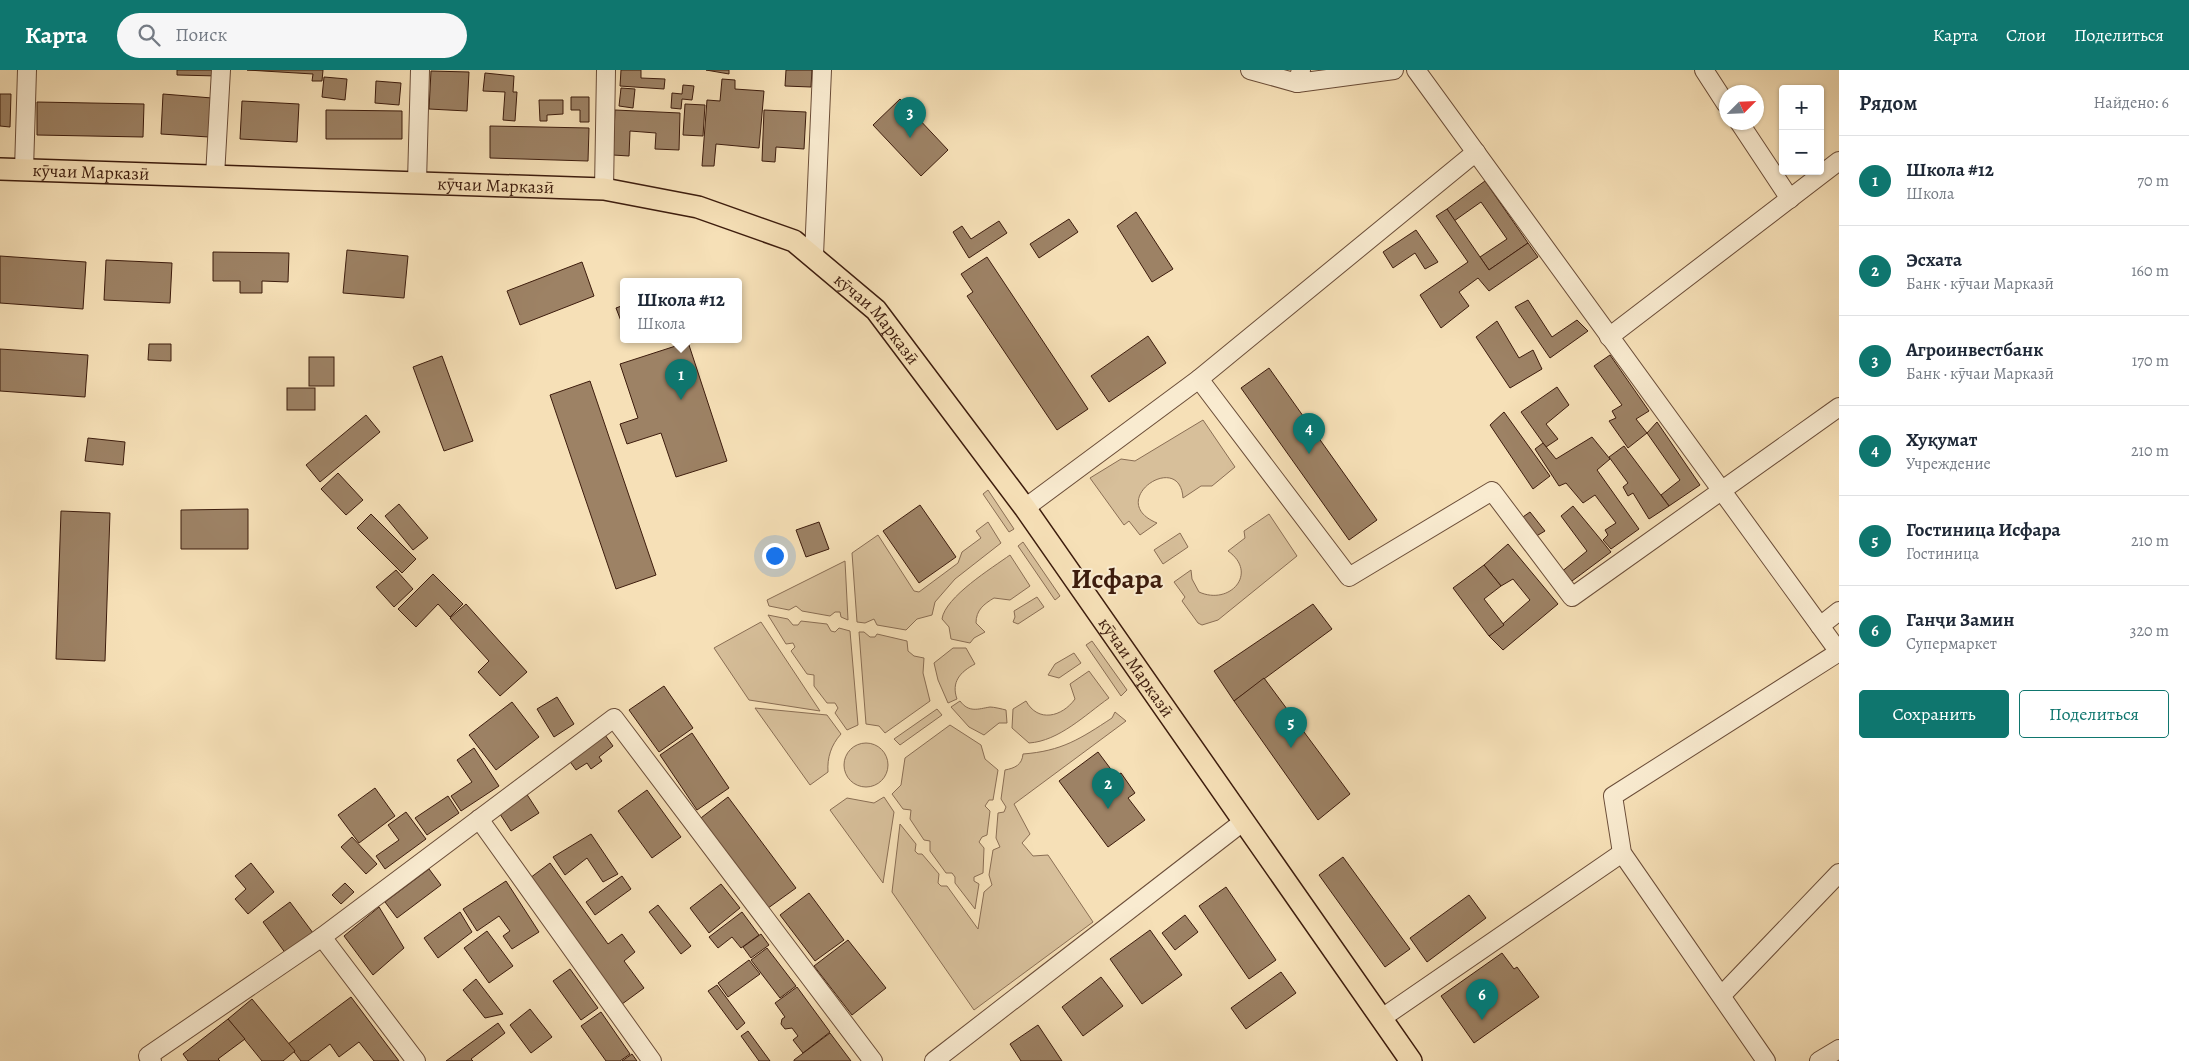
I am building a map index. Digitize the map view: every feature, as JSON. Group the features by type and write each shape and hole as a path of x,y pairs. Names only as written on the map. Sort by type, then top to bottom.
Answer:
{"main road":[{"name":"кӯчаи Марказӣ","path":"0,169 604,189 698,208 794,241 876,310 1026,508 1411,1061"}],"street":[{"path":"24,170 27,70"},
{"path":"215,176 221,70"},
{"path":"417,182 420,70"},
{"path":"604,189 606,70"},
{"path":"814,256 822,70"},
{"path":"1250,70 1299,76 1394,70"},
{"path":"1416,70 1839,652 1614,796 1622,853 1766,1061"},
{"path":"1704,70 1719,93"},
{"path":"1744,130 1790,199"},
{"path":"1026,508 1199,379 1476,152"},
{"path":"1609,337 1839,161"},
{"path":"1199,379 1349,577 1492,490 1572,598 1839,407"},
{"path":"1820,626 1839,612"},
{"path":"152,1061 148,1056 322,937 614,718 873,1061"},
{"path":"479,819 652,1061"},
{"path":"934,1061 1244,821"},
{"path":"1382,1018 1622,853"},
{"path":"1722,995 1839,873"},
{"path":"322,937 416,1061"},
{"path":"1819,1061 1839,1049"}],"shaded area":[{"path":"1203,420 1235,467 1212,486 1201,486 1183,498 1179,484 1170,478 1159,479 1149,484 1141,493 1138,503 1143,514 1157,523 1140,535 1129,521 1124,525 1090,478 1121,459 1135,461"},
{"path":"988,490 1014,529 1009,532 983,494"},
{"path":"1269,514 1297,556 1218,620 1202,625 1198,623 1182,601 1185,597 1174,582 1191,570 1192,579 1199,592 1221,595 1230,591 1237,585 1241,577 1241,569 1237,560 1228,551 1245,538 1244,531"},
{"path":"988,522 1001,543 955,579 935,602 932,615 917,619 906,630 877,625 874,619 865,623 857,622 852,553 878,535 914,591 919,592 958,563 962,552 981,538 976,531"},
{"path":"1180,533 1188,547 1163,564 1154,550"},
{"path":"1023,542 1060,596 1055,600 1018,546"},
{"path":"1010,555 1030,586 1010,600 994,598 984,605 977,614 976,623 985,632 974,638 970,643 951,639 949,627 942,619 945,610 970,584"},
{"path":"845,561 848,620 841,617 840,612 835,612 830,616 802,611 796,606 789,610 769,606 767,600"},
{"path":"1037,597 1044,607 1018,624 1013,622 1015,617 1014,611"},
{"path":"768,615 788,619 793,625 798,625 801,621 827,624 831,631 835,632 839,628 850,631 858,725 847,730 835,713 838,708 835,703 827,703 814,686 814,675 807,674 791,651 795,647 793,643 786,644"},
{"path":"761,622 820,711 749,700 714,648"},
{"path":"859,632 864,632 870,637 875,637 877,634 907,641 908,651 914,656 924,658 923,673 930,701 885,733 879,726 866,724"},
{"path":"1092,641 1127,690 1121,696 1086,645"},
{"path":"953,648 966,648 975,664 965,670 958,678 955,687 957,699 948,703 938,680 934,663"},
{"path":"1074,653 1081,663 1059,678 1048,675 1055,664"},
{"path":"1089,671 1109,698 1081,719 1051,738 1029,743 1012,728 1013,709 1026,701 1031,708 1043,715 1050,715 1064,710 1075,699 1070,684"},
{"path":"960,701 970,709 990,707 1006,710 1007,723 999,723 984,735 969,727 951,707"},
{"path":"755,708 827,715 841,734 830,752 828,772 810,785"},
{"path":"937,709 942,715 900,745 894,739"},
{"path":"1115,712 1126,721 1014,804 1030,834 1022,843 1033,856 1048,855 1093,922 974,1010 892,892 900,824 916,844 915,851 918,854 922,854 939,874 938,883 941,886 947,886 978,929 984,892 992,885 989,875 993,850 1000,847 996,838 998,813 1004,812 1006,807 1001,799 1005,770 1017,765 1021,761 1023,754 1060,747 1080,738 1112,718"},
{"path":"950,725 981,745 985,759 998,770 993,800 989,800 985,806 990,811 987,835 982,837 979,842 984,848 983,873 974,877 974,881 979,884 975,909 955,883 955,877 952,873 946,873 930,851 930,841 924,840 910,819 911,810 903,809 892,794 901,785 905,758"},
{"path":"870,743 882,749 887,756 887,774 882,781 875,786 862,787 850,781 845,774 844,761 850,749 857,744"},
{"path":"884,797 894,812 883,883 830,810 847,798 874,803"}],"building":[{"path":"177,70 218,70 218,76 177,75"},
{"path":"247,70 323,70 322,81 312,81 313,74"},
{"path":"621,70 641,70 641,78 665,79 664,89 620,86"},
{"path":"706,70 729,70 729,74"},
{"path":"786,70 812,70 811,87 785,86"},
{"path":"431,71 469,72 467,111 429,109"},
{"path":"485,73 514,76 513,92 517,92 515,121 503,120 505,92 483,91"},
{"path":"324,77 347,79 345,100 322,97"},
{"path":"722,79 735,80 735,89 764,91 759,148 716,144 714,166 702,166 707,100 720,101"},
{"path":"376,81 401,83 399,105 375,103"},
{"path":"683,85 694,86 692,100 682,99 681,109 671,108 672,93 682,94"},
{"path":"621,88 635,89 633,108 619,106"},
{"path":"0,94 11,94 10,127 0,126"},
{"path":"163,94 212,98 209,137 161,134"},
{"path":"571,97 589,97 589,122 580,122 580,110 571,110"},
{"path":"900,99 948,150 921,176 873,125"},
{"path":"539,100 563,100 563,114 547,115 547,121 540,121"},
{"path":"242,101 299,104 297,142 240,139"},
{"path":"37,102 144,104 143,137 37,135"},
{"path":"685,104 705,105 703,136 683,135"},
{"path":"326,110 402,111 402,139 326,139"},
{"path":"615,110 680,113 679,150 655,149 656,133 630,131 629,156 613,155"},
{"path":"764,110 806,112 804,149 776,147 775,162 762,161"},
{"path":"490,126 589,128 588,161 490,158"},
{"path":"1485,181 1528,243 1489,270 1480,257 1507,239 1481,202 1454,221 1447,209"},
{"path":"1447,209 1489,270 1528,243 1538,257 1489,291 1478,278 1459,292 1469,306 1441,328 1420,295 1468,262 1436,216"},
{"path":"1136,212 1173,269 1152,282 1117,226"},
{"path":"1069,219 1078,232 1039,258 1030,244"},
{"path":"999,221 1007,233 969,258 953,232 962,226 971,239"},
{"path":"1416,230 1438,262 1425,269 1415,253 1393,268 1383,252"},
{"path":"347,250 408,256 404,298 343,293"},
{"path":"213,252 289,253 288,282 262,281 262,293 240,293 240,281 213,281"},
{"path":"0,256 86,262 83,309 0,303"},
{"path":"987,257 1088,409 1057,430 967,296 973,292 961,274"},
{"path":"106,260 172,263 170,303 104,300"},
{"path":"582,262 594,296 520,325 507,291"},
{"path":"1528,300 1552,337 1577,320 1588,331 1550,358 1515,307"},
{"path":"620,306 620,318 616,308"},
{"path":"1497,321 1519,358 1533,350 1542,369 1510,388 1476,337"},
{"path":"1148,336 1166,363 1109,402 1091,376"},
{"path":"688,343 727,461 676,477 661,433 627,444 620,424 638,418 620,364"},
{"path":"149,344 171,344 171,361 148,360"},
{"path":"0,349 88,355 85,397 0,391"},
{"path":"1610,355 1649,411 1636,419 1647,433 1628,448 1609,421 1616,418 1612,411 1622,405 1594,366"},
{"path":"442,356 473,441 444,451 413,367"},
{"path":"309,357 334,357 334,386 309,386"},
{"path":"1269,368 1377,520 1349,540 1241,388"},
{"path":"590,381 656,575 616,589 550,395"},
{"path":"1557,387 1569,405 1546,424 1558,439 1546,447 1521,412"},
{"path":"287,388 315,388 315,410 287,410"},
{"path":"1504,412 1550,476 1533,489 1490,425"},
{"path":"366,415 380,432 320,482 306,465"},
{"path":"1657,422 1700,485 1669,506 1661,495 1680,480 1647,433"},
{"path":"1592,437 1610,459 1597,470 1639,529 1611,549 1603,540 1608,535 1605,530 1616,523 1595,495 1583,503 1566,483 1559,486 1535,449 1543,443 1556,459"},
{"path":"88,438 125,442 123,465 85,461"},
{"path":"1624,446 1669,506 1649,519 1633,493 1628,496 1623,487 1628,483 1609,457"},
{"path":"338,473 363,500 346,515 321,489"},
{"path":"399,504 428,538 413,550 385,516"},
{"path":"920,505 956,557 919,583 883,531"},
{"path":"1573,506 1611,552 1568,584 1560,573 1587,551 1561,516"},
{"path":"248,509 248,549 181,549 181,510"},
{"path":"61,511 110,513 105,661 56,659"},
{"path":"1530,512 1545,531 1533,538 1520,519"},
{"path":"371,514 416,559 402,573 357,528"},
{"path":"819,522 829,549 806,557 796,530"},
{"path":"1508,544 1558,604 1503,650 1489,636 1530,600 1513,579 1501,586 1484,565"},
{"path":"1484,565 1501,586 1484,599 1504,625 1489,636 1453,588"},
{"path":"396,570 413,589 394,607 376,587"},
{"path":"433,574 463,604 450,617 438,604 416,627 398,609"},
{"path":"466,604 527,672 500,696 478,672 489,661 450,618"},
{"path":"1313,604 1332,629 1234,701 1214,671"},
{"path":"1264,678 1350,794 1318,820 1234,701"},
{"path":"664,686 693,728 659,752 629,710"},
{"path":"557,697 574,724 554,737 537,709"},
{"path":"512,702 539,737 496,770 469,735"},
{"path":"597,724 613,746 599,757 602,761 591,769 587,763 576,770 561,749"},
{"path":"692,733 729,788 697,810 660,755"},
{"path":"474,748 499,786 461,811 451,796 472,782 457,760"},
{"path":"1098,752 1116,776 1121,773 1135,793 1128,798 1145,820 1108,847 1059,781"},
{"path":"375,788 395,816 359,843 338,815"},
{"path":"647,790 681,837 652,858 618,811"},
{"path":"526,793 539,813 511,831 498,811"},
{"path":"448,796 459,813 427,835 415,818"},
{"path":"728,797 796,888 764,911 697,821"},
{"path":"406,812 426,839 385,869 376,856 399,840 388,825"},
{"path":"591,834 618,874 603,882 587,858 565,875 553,857"},
{"path":"352,837 377,864 366,874 341,847"},
{"path":"1343,857 1410,949 1385,967 1319,875"},
{"path":"251,863 274,892 248,914 235,899 246,889 235,876"},
{"path":"550,863 608,944 622,934 635,952 624,961 644,988 618,1007 526,881"},
{"path":"429,869 441,885 397,918 385,902"},
{"path":"622,876 631,889 595,915 586,902"},
{"path":"506,881 539,932 512,949 503,936 510,931 499,916 477,931 463,909"},
{"path":"345,883 354,892 341,904 332,895"},
{"path":"721,884 740,908 709,933 690,908"},
{"path":"1226,887 1276,960 1249,979 1199,906"},
{"path":"809,893 844,940 815,961 780,915"},
{"path":"1469,895 1486,918 1427,962 1410,938"},
{"path":"290,902 313,933 286,954 263,922"},
{"path":"658,905 691,946 681,954 649,912"},
{"path":"379,907 404,948 373,975 344,936"},
{"path":"460,912 472,932 438,958 424,938"},
{"path":"742,912 759,935 741,948 732,937 718,948 709,937"},
{"path":"1185,915 1198,932 1175,950 1162,933"},
{"path":"1150,930 1182,975 1142,1004 1110,959"},
{"path":"487,931 513,966 489,983 464,948"},
{"path":"761,934 769,945 751,958 743,947"},
{"path":"848,940 886,988 852,1015 814,966"},
{"path":"767,948 796,986 780,998 751,960"},
{"path":"1502,953 1514,969 1517,967 1539,997 1474,1043 1441,996"},
{"path":"749,960 760,974 728,997 718,983"},
{"path":"570,969 598,1008 581,1020 553,981"},
{"path":"1281,972 1296,993 1246,1029 1231,1008"},
{"path":"1101,977 1123,1006 1083,1036 1062,1007"},
{"path":"476,979 503,1014 485,1018 463,990"},
{"path":"717,985 745,1023 737,1030 708,991"},
{"path":"797,987 830,1032 803,1053 793,1040 798,1036 792,1028 785,1029 781,1024 782,1019 785,1017 775,1003"},
{"path":"351,997 399,1061 374,1061 359,1042 339,1057 330,1044 308,1061 301,1061 288,1044"},
{"path":"252,999 295,1051 283,1061 262,1061 228,1019"},
{"path":"530,1009 552,1037 531,1053 510,1025"},
{"path":"601,1012 630,1054 620,1061 606,1061 581,1026"},
{"path":"228,1019 245,1039 218,1059 220,1061 188,1061 183,1054"},
{"path":"498,1023 505,1033 471,1059 473,1061 446,1061"},
{"path":"1038,1025 1062,1061 1021,1061 1010,1044"},
{"path":"748,1031 770,1061 759,1061 741,1036"},
{"path":"830,1033 851,1061 794,1061 794,1060"},
{"path":"632,1054 637,1061 622,1061"}],"place":[{"name":"Агроинвестбанк","path":"910,138"},
{"name":"Школа #12","path":"681,400"},
{"name":"Хуқумат","path":"1309,454"},
{"name":"Гостиница Исфара","path":"1291,748"},
{"name":"Эсхата","path":"1108,809"},
{"name":"Ганҷи Замин","path":"1482,1020"}],"district":[{"name":"Исфара","path":"1117,579"}]}
